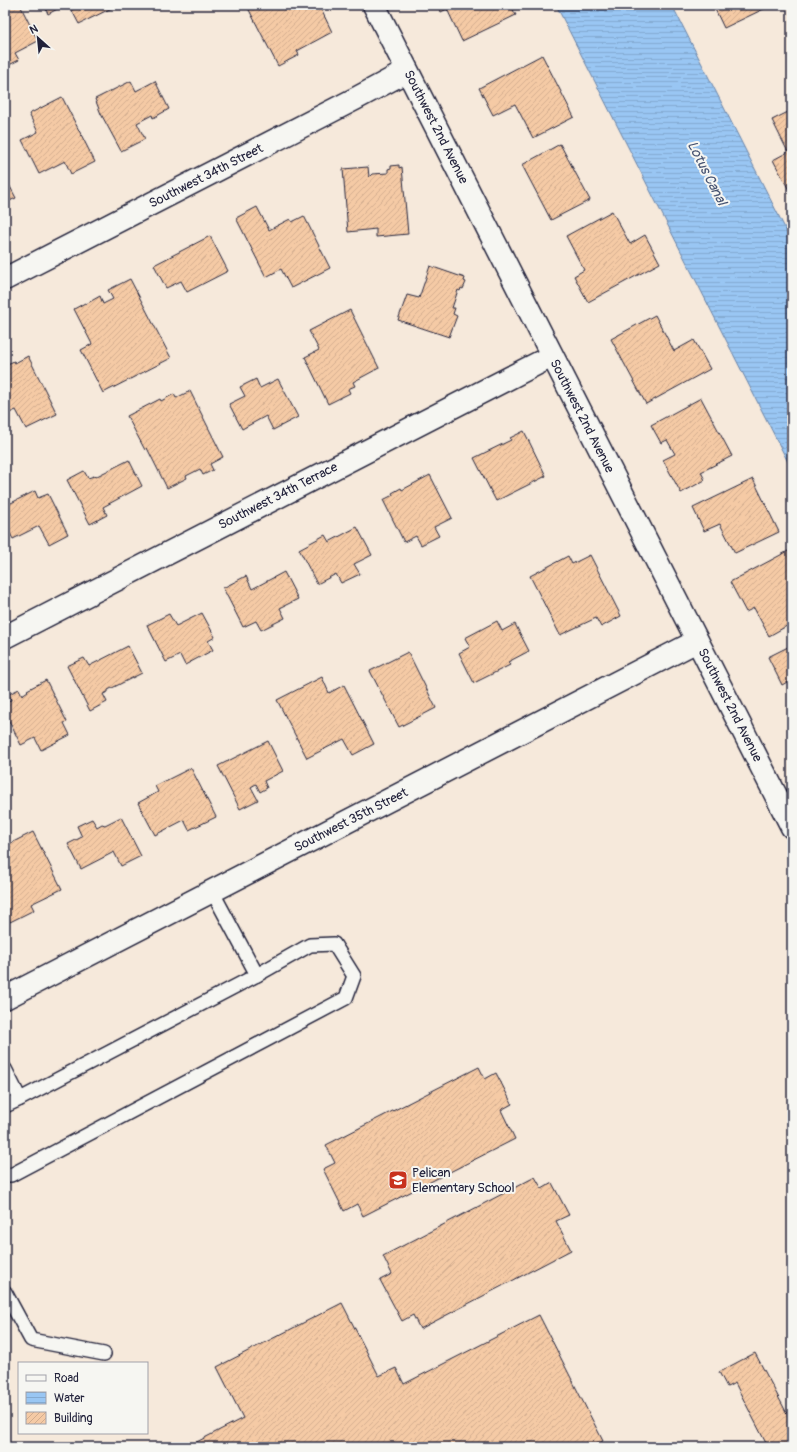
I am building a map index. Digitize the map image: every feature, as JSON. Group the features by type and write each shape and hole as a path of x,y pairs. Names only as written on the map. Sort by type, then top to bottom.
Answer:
{"street":[{"name":"Southwest 2nd Avenue","path":"374,5 792,827"},
{"name":"Southwest 34th Street","path":"5,279 407,71"},
{"name":"Southwest 34th Terrace","path":"5,637 552,356"},
{"name":"Southwest 35th Street","path":"5,998 697,641"}],"lane":[{"path":"212,891 257,975"},
{"path":"5,1106 257,975 310,945 334,944 354,976 346,998 11,1175 5,1175"},
{"path":"5,1069 20,1099"},
{"path":"5,1292 31,1340 104,1354"}],"water":[{"name":"Lotus Canal","path":"556,5 672,5 792,242 792,470"}],"building":[{"path":"5,5 20,5 38,41 15,53 19,60 5,67"},
{"path":"44,5 65,5 48,14"},
{"path":"69,5 115,5 116,6 79,24"},
{"path":"319,5 332,32 297,51 299,55 278,66 247,6"},
{"path":"437,5 523,5 513,10 516,15 462,41 447,9 441,12"},
{"path":"713,5 772,5 724,28"},
{"path":"542,55 574,117 533,138 515,104 493,115 479,88"},
{"path":"131,81 136,91 155,81 169,109 153,118 152,115 137,123 145,139 121,151 101,114 95,99"},
{"path":"62,97 95,162 71,174 65,161 39,174 22,140 38,132 29,114"},
{"path":"792,110 792,188 789,190 773,160 788,152 772,120"},
{"path":"560,144 590,200 551,220 522,165"},
{"path":"399,165 399,168 402,167 408,234 376,237 376,229 348,232 343,169 368,167 369,177 372,174 388,173 388,169 391,168 391,166"},
{"path":"5,177 16,198 5,203"},
{"path":"257,207 269,230 290,219 292,222 304,216 330,268 291,288 281,269 266,277 236,218"},
{"path":"612,211 630,244 645,235 660,263 588,302 574,276 584,270 566,236"},
{"path":"210,236 228,271 187,292 181,281 166,288 154,265"},
{"path":"430,266 465,278 464,281 466,282 463,289 461,288 460,291 458,290 452,308 455,308 453,314 457,316 449,337 398,320 407,295 419,298"},
{"path":"130,279 171,358 103,393 81,350 92,344 74,309 100,296 103,304 113,299 108,290"},
{"path":"350,310 379,368 353,382 355,386 348,389 350,393 328,404 305,357 319,350 309,331"},
{"path":"655,315 674,351 694,340 710,369 646,404 611,339"},
{"path":"28,356 57,414 26,429 16,410 5,415 5,365 14,361 15,363"},
{"path":"256,379 260,388 278,379 298,417 273,430 266,416 242,429 229,404 245,396 240,387"},
{"path":"190,391 223,457 210,464 213,470 203,475 200,469 186,476 187,478 167,488 147,448 145,450 127,416 160,399 161,401 174,394 176,398"},
{"path":"701,398 732,456 701,472 705,480 681,493 663,460 675,454 667,440 661,443 651,425"},
{"path":"524,431 546,476 496,501 474,458 511,440 510,438"},
{"path":"129,460 142,486 103,507 107,515 90,524 67,480 84,471 88,478 95,477"},
{"path":"430,475 452,518 434,527 439,536 421,545 416,536 404,542 383,500 393,495 392,493 401,488 402,490"},
{"path":"753,479 779,532 735,553 720,524 704,531 693,508"},
{"path":"35,491 38,498 48,494 68,534 49,544 39,526 13,539 5,524 5,506"},
{"path":"357,527 372,555 354,564 360,574 341,583 336,574 317,584 299,549 325,535 329,542"},
{"path":"790,550 792,553 792,587 790,588 792,592 792,623 769,636 754,608 746,612 730,582"},
{"path":"590,555 621,616 601,627 596,618 560,635 530,576 568,556 572,564"},
{"path":"284,572 298,599 280,608 285,618 261,630 256,621 243,627 223,588 246,576 252,589"},
{"path":"202,613 215,637 208,641 213,650 185,665 180,655 166,662 147,625 169,614 176,626"},
{"path":"497,621 502,631 515,624 529,651 508,662 510,665 474,683 459,653 470,647 465,638"},
{"path":"792,645 792,687 789,681 782,685 768,657"},
{"path":"128,646 142,673 108,690 108,692 103,694 107,702 90,711 67,666 84,658 89,666"},
{"path":"408,652 436,708 399,727 370,671"},
{"path":"322,677 329,693 344,685 374,744 353,755 344,739 307,758 277,700"},
{"path":"46,680 67,722 64,723 70,735 41,750 35,738 21,745 5,713 5,703 11,700 9,694 19,689 22,695 28,691 27,690"},
{"path":"268,741 283,771 264,781 267,788 260,792 256,784 251,787 258,800 240,809 218,766"},
{"path":"191,768 216,817 189,830 184,820 155,835 138,803 158,792 155,786"},
{"path":"121,817 141,856 121,866 114,852 81,869 68,844 82,837 77,826 92,819 97,827 102,824 105,825"},
{"path":"33,832 62,889 31,904 34,910 10,922 5,913 5,846"},
{"path":"479,1067 485,1079 496,1073 512,1104 501,1110 515,1139 363,1216 357,1204 344,1211 323,1169 335,1163 326,1145"},
{"path":"535,1177 542,1189 552,1183 569,1215 556,1221 571,1250 420,1329 413,1315 402,1321 380,1280 392,1274 383,1256"},
{"path":"342,1303 379,1376 396,1368 404,1384 539,1315 603,1441 591,1447 187,1447 243,1418 217,1367"},
{"path":"755,1353 792,1423 792,1447 768,1447 735,1383 727,1387 719,1372"}],"place":[{"name":"Pelican Elementary School","path":"398,1180"}]}
